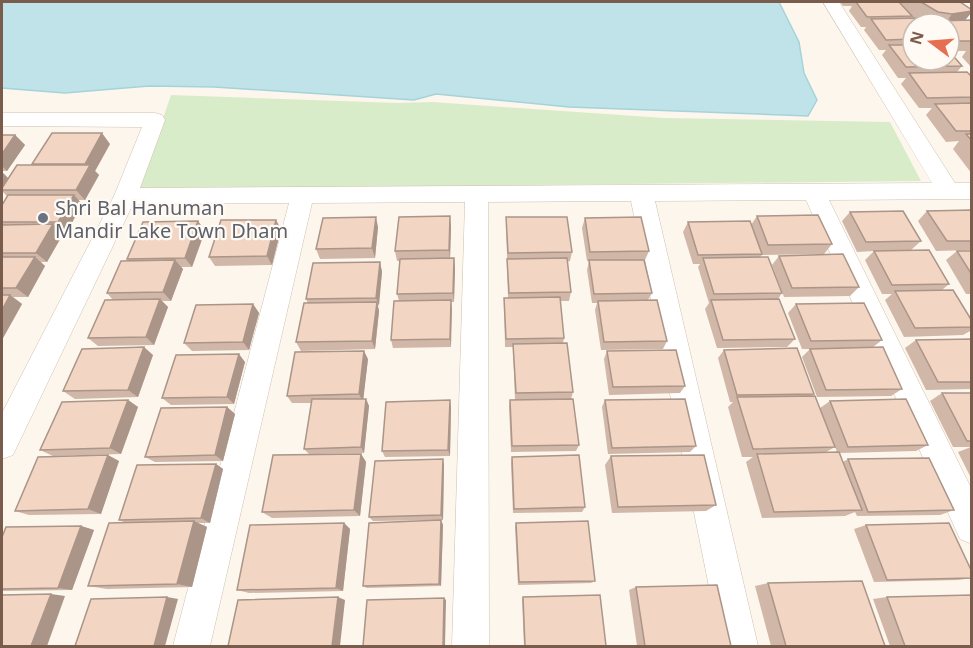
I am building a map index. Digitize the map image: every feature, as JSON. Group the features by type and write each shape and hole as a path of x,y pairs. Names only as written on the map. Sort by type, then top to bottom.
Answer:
{"street":[{"path":"831,2 948,191"},
{"path":"948,2 970,17"},
{"path":"2,119 155,120 125,196 2,444"},
{"path":"125,196 972,191"},
{"path":"642,192 740,646"},
{"path":"814,192 972,527"},
{"path":"471,646 477,193"},
{"path":"192,646 303,194"}],"green space":[{"path":"171,95 398,103 432,102 664,118 890,122 921,181 139,189"}],"water":[{"path":"2,2 779,2 799,42 804,73 817,100 808,116 569,107 436,94 414,100 214,87 149,86 65,93 2,88"}],"building":[{"path":"856,2 899,2 908,12 901,12 901,16 867,17"},
{"path":"921,2 960,2 972,10 961,13 938,12"},
{"path":"901,18 901,39 886,40 871,19"},
{"path":"961,20 972,20 972,41 961,41"},
{"path":"889,45 901,45 901,61"},
{"path":"967,72 972,77 972,97 927,98 909,73"},
{"path":"972,103 972,131 956,131 935,104"},
{"path":"52,133 102,133 85,164 32,164"},
{"path":"2,135 15,135 2,154"},
{"path":"17,165 90,165 76,190 2,190"},
{"path":"8,195 74,195 58,222 2,222 2,205"},
{"path":"972,210 972,241 947,241 927,211"},
{"path":"903,211 921,241 866,242 850,212"},
{"path":"818,215 832,244 768,245 757,216"},
{"path":"450,216 449,250 395,251 399,217"},
{"path":"376,217 372,248 316,249 323,218"},
{"path":"506,217 567,217 572,252 508,253"},
{"path":"641,217 649,251 590,252 585,218"},
{"path":"221,220 276,220 267,256 209,257"},
{"path":"198,221 185,258 127,259 143,222"},
{"path":"750,221 762,254 698,255 688,222"},
{"path":"53,224 36,253 2,253 2,225"},
{"path":"929,250 949,284 892,285 874,251"},
{"path":"957,251 972,251 972,275"},
{"path":"843,254 859,287 792,288 779,256"},
{"path":"2,257 35,257 16,288 2,288"},
{"path":"768,257 782,293 714,294 703,258"},
{"path":"454,258 453,293 397,294 400,259"},
{"path":"567,258 571,292 509,293 507,259"},
{"path":"175,260 163,292 107,293 121,261"},
{"path":"589,260 644,260 652,293 594,294"},
{"path":"380,262 376,298 306,299 313,263"},
{"path":"953,290 972,321 972,327 915,328 895,291"},
{"path":"2,295 10,295 2,310"},
{"path":"560,297 564,338 506,339 504,298"},
{"path":"160,299 146,337 88,338 105,300"},
{"path":"779,299 795,339 723,340 711,300"},
{"path":"451,300 450,339 391,340 394,301"},
{"path":"657,300 667,341 604,342 598,301"},
{"path":"377,302 372,341 296,342 304,303"},
{"path":"864,303 882,340 811,341 796,304"},
{"path":"253,304 243,342 184,343 196,305"},
{"path":"972,339 972,382 938,382 916,340"},
{"path":"567,343 573,392 516,393 513,344"},
{"path":"144,347 128,390 63,391 82,349"},
{"path":"883,347 902,389 826,390 810,349"},
{"path":"797,348 814,394 737,395 724,350"},
{"path":"676,350 685,386 613,387 607,351"},
{"path":"364,351 359,394 287,396 295,352"},
{"path":"239,354 227,397 162,398 176,355"},
{"path":"942,393 972,393 972,441 967,441"},
{"path":"815,396 835,447 753,449 737,397"},
{"path":"312,399 366,399 361,447 304,449"},
{"path":"573,399 579,445 512,446 510,400"},
{"path":"685,399 696,446 612,448 605,400"},
{"path":"906,399 928,445 848,447 830,401"},
{"path":"128,400 110,448 40,450 62,402"},
{"path":"450,400 448,450 382,451 386,402"},
{"path":"227,407 215,455 145,457 161,408"},
{"path":"839,452 862,510 774,512 757,454"},
{"path":"361,454 354,510 262,512 273,455"},
{"path":"108,455 88,509 15,511 38,457"},
{"path":"579,455 585,507 514,509 512,457"},
{"path":"704,455 716,505 618,507 611,456"},
{"path":"929,458 954,510 868,512 848,459"},
{"path":"443,459 441,515 369,517 375,461"},
{"path":"216,464 201,518 119,520 137,465"},
{"path":"441,520 439,584 363,586 369,523"},
{"path":"194,521 177,584 88,586 109,523"},
{"path":"588,521 595,581 519,582 516,523"},
{"path":"344,523 336,588 237,590 250,525"},
{"path":"949,523 972,572 972,578 887,580 866,525"},
{"path":"81,526 58,588 2,589 2,537 6,527"},
{"path":"862,581 885,646 786,646 768,583"},
{"path":"717,585 731,646 645,646 636,587"},
{"path":"51,594 31,646 2,646 2,595"},
{"path":"600,595 606,646 525,646 523,597"},
{"path":"972,595 972,646 905,646 887,597"},
{"path":"167,597 154,646 75,646 91,599"},
{"path":"338,597 332,646 228,646 238,600"},
{"path":"444,598 443,646 363,646 367,600"}],"place":[{"name":"Shri Bal Hanuman Mandir Lake Town Dham","path":"43,218"}]}
